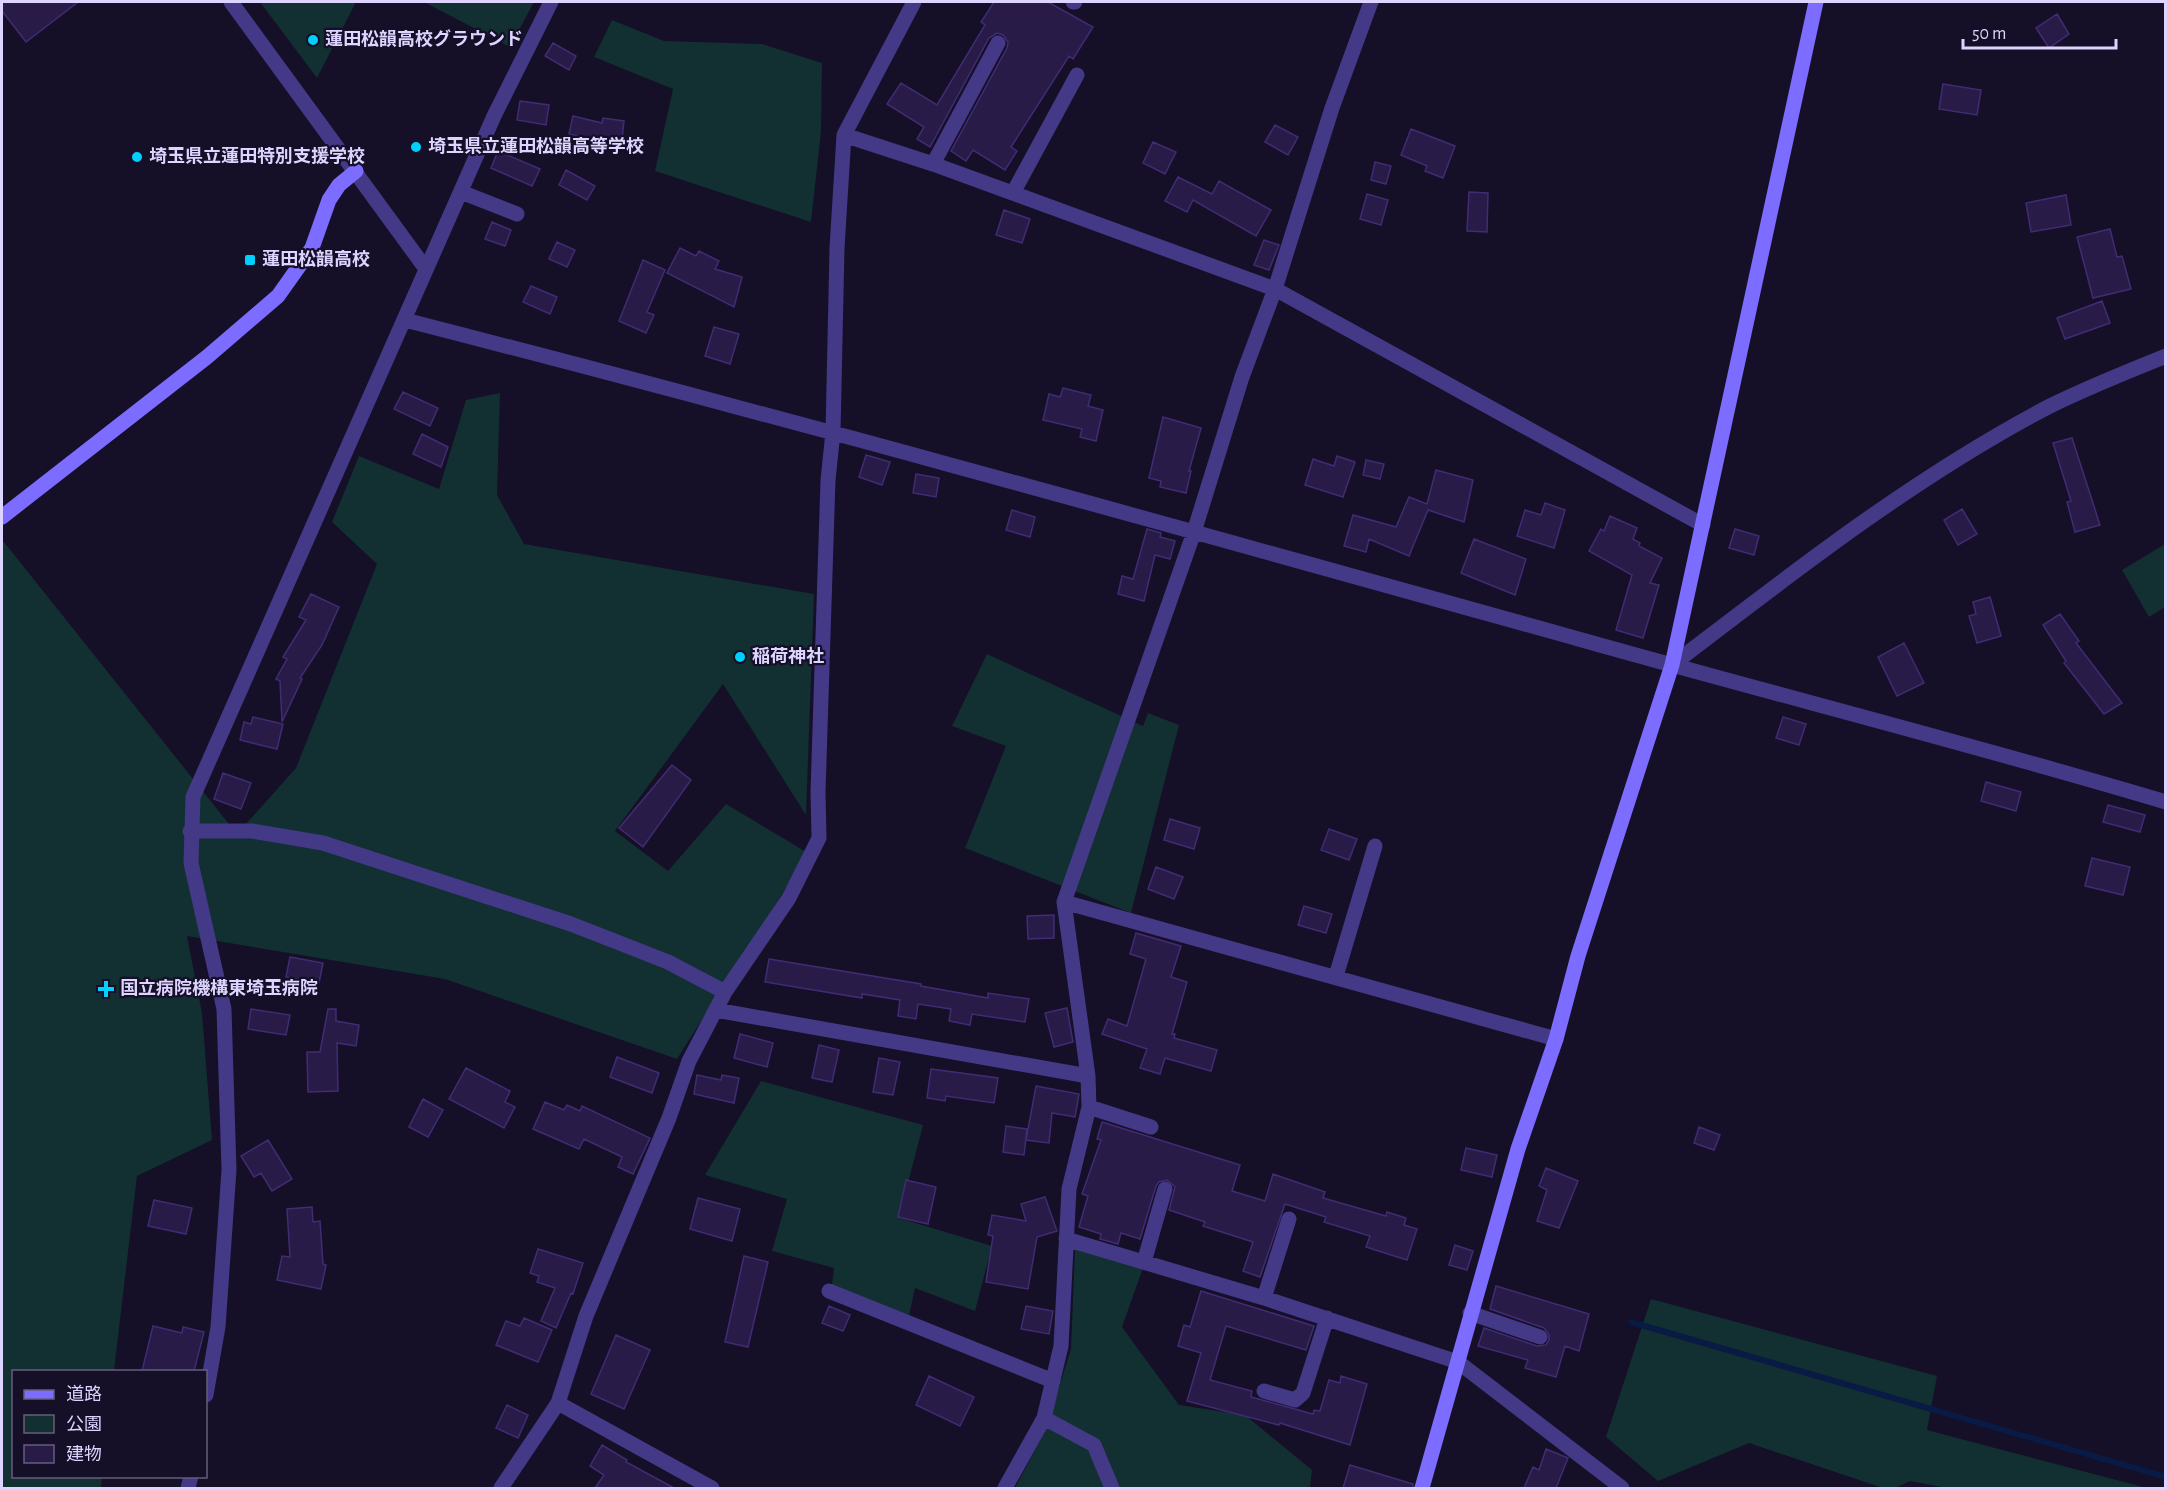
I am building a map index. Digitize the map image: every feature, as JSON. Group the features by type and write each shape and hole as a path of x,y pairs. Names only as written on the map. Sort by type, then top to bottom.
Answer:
{"street":[{"path":"231,2 357,171 426,269"},
{"path":"207,1389 218,1327 229,1159 224,1009 191,863 190,831 193,797 494,116 551,2"},
{"path":"501,1488 558,1403 586,1316 669,1118 689,1060 725,992 789,898 819,838 818,792 828,480 833,432 837,248 844,135 914,2"},
{"path":"1005,1488 1044,1419 1061,1346 1069,1189 1089,1107 1088,1076 1064,902 1194,532 1242,378 1275,289 1332,108 1371,2"},
{"path":"1422,1488 1518,1149 1556,1039 1578,956 1672,665 1816,2"},
{"path":"933,164 998,43"},
{"path":"1013,193 1077,75"},
{"path":"844,135 933,164 1275,289 1703,525"},
{"path":"2,517 207,357 278,296 312,248 329,200 339,185 357,171"},
{"path":"461,192 517,214"},
{"path":"405,320 833,432 1672,665 1977,747 2166,802"},
{"path":"1672,665 1796,569 1902,495 2048,407 2166,356"},
{"path":"190,831 252,831 322,843 571,924 668,962 725,992"},
{"path":"1336,976 1375,846"},
{"path":"1064,902 1556,1039"},
{"path":"716,1010 1088,1076"},
{"path":"1089,1107 1151,1127"},
{"path":"1144,1262 1166,1189"},
{"path":"1264,1298 1290,1219"},
{"path":"1066,1239 1264,1298 1458,1362 1622,1488"},
{"path":"829,1291 1053,1381"},
{"path":"1470,1313 1540,1337"},
{"path":"1264,1391 1295,1400 1303,1393 1327,1318"},
{"path":"558,1403 712,1488"},
{"path":"1044,1419 1094,1445 1112,1488"}],"green space":[{"name":"蓮田松韻高校グラウンド","path":"260,2 356,2 317,78"},
{"path":"424,2 534,2 510,47"},
{"path":"612,20 664,41 762,44 822,63 821,132 811,222 655,171 673,89 594,57"},
{"path":"500,393 497,495 524,544 814,594 806,815 723,684 615,831 668,871 726,804 808,853 677,1059 445,979 187,936 202,1013 212,1140 137,1176 114,1370 12,1370 12,1478 102,1478 101,1488 2,1488 2,544 4,542 237,834 296,768 377,564 332,522 359,456 439,489 466,400"},
{"path":"2165,544 2165,607 2149,617 2122,570"},
{"path":"987,654 1143,726 1148,713 1179,725 1131,913 965,848 1006,746 952,726"},
{"path":"761,1081 923,1125 899,1218 992,1246 975,1311 915,1288 908,1320 831,1292 834,1268 772,1251 787,1199 705,1175"},
{"path":"1075,1249 1143,1268 1122,1327 1179,1405 1245,1415 1312,1470 1310,1488 1015,1488 1045,1431 1071,1349"},
{"path":"1651,1299 1937,1376 1927,1430 2147,1488 1946,1488 1910,1481 1895,1488 1883,1488 1749,1443 1658,1481 1606,1437"}],"building":[{"path":"2,2 78,2 26,42 2,11"},
{"path":"994,2 1048,2 1093,27 1073,59 1069,56 1011,147 1017,151 1005,170 973,150 966,161 951,151 1007,48 1008,42 1003,35 997,33 989,38 930,147 917,139 924,127 887,104 901,83 937,105 985,25 981,22"},
{"path":"2057,14 2069,34 2049,48 2036,28"},
{"path":"553,43 576,56 569,70 545,56"},
{"path":"1943,84 1981,90 1977,115 1939,109"},
{"path":"520,101 549,105 546,125 517,120"},
{"path":"573,116 602,123 603,118 624,121 621,149 600,146 600,141 569,134"},
{"path":"1275,125 1298,137 1288,155 1265,142"},
{"path":"1411,129 1455,146 1443,178 1425,171 1427,166 1401,155"},
{"path":"1153,142 1176,152 1165,174 1143,163"},
{"path":"498,151 540,169 532,186 491,168"},
{"path":"1375,162 1391,166 1386,184 1371,180"},
{"path":"566,170 595,186 587,200 559,185"},
{"path":"1178,177 1212,194 1219,181 1271,210 1256,236 1193,200 1187,212 1165,201"},
{"path":"1469,192 1488,193 1487,232 1467,231"},
{"path":"1367,194 1388,200 1381,225 1360,219"},
{"path":"2066,195 2071,225 2031,232 2026,203"},
{"path":"1004,210 1030,219 1022,243 996,235"},
{"path":"492,222 511,230 505,246 485,239"},
{"path":"2110,229 2117,257 2122,256 2131,289 2093,298 2077,237"},
{"path":"1264,240 1279,245 1269,270 1254,265"},
{"path":"557,242 575,250 567,267 549,259"},
{"path":"680,248 696,256 699,251 719,261 715,269 742,277 734,307 667,273"},
{"path":"643,260 665,270 647,312 654,315 646,333 619,321"},
{"path":"531,286 557,297 550,314 523,302"},
{"path":"2102,301 2110,323 2065,339 2057,318"},
{"path":"714,327 739,334 730,364 705,356"},
{"path":"1063,388 1091,395 1088,406 1103,410 1096,441 1080,437 1082,429 1043,420 1049,394 1060,397"},
{"path":"403,392 438,408 430,426 394,409"},
{"path":"1163,417 1201,428 1189,471 1191,471 1186,493 1160,487 1161,481 1149,478"},
{"path":"422,434 448,447 441,467 413,454"},
{"path":"2072,438 2100,525 2075,532 2067,502 2071,501 2053,443"},
{"path":"866,455 890,462 882,485 859,477"},
{"path":"1337,456 1355,462 1343,497 1305,485 1313,459 1334,466"},
{"path":"1366,460 1384,464 1380,479 1363,475"},
{"path":"1436,470 1473,480 1464,522 1428,510 1409,556 1369,539 1366,552 1344,546 1353,515 1396,527 1409,497 1427,504"},
{"path":"916,474 939,478 936,497 913,493"},
{"path":"1545,503 1565,510 1554,548 1517,536 1525,510 1541,515"},
{"path":"1962,509 1977,534 1958,545 1944,520"},
{"path":"1012,510 1035,517 1030,537 1006,530"},
{"path":"1610,516 1637,528 1633,539 1640,543 1639,546 1662,558 1650,583 1659,585 1643,638 1616,630 1632,575 1589,551 1601,529 1604,531"},
{"path":"1147,529 1161,533 1160,537 1175,541 1170,559 1155,555 1144,601 1118,594 1122,576 1133,579"},
{"path":"1735,529 1759,536 1754,555 1729,548"},
{"path":"1474,539 1526,559 1515,595 1461,573"},
{"path":"311,594 339,607 322,645 300,678 302,679 282,722 280,681 276,679 287,659 283,657 306,620 299,617"},
{"path":"1990,597 2001,636 1977,643 1969,616 1976,614 1973,602"},
{"path":"2060,614 2079,641 2076,643 2122,703 2104,714 2064,663 2066,661 2043,625"},
{"path":"1904,643 1924,683 1897,696 1878,657"},
{"path":"253,717 283,724 277,749 240,740 244,722 251,724"},
{"path":"1783,717 1806,724 1799,745 1776,738"},
{"path":"672,765 691,780 643,847 619,828"},
{"path":"223,773 251,783 241,809 214,799"},
{"path":"1986,782 2021,792 2016,811 1981,801"},
{"path":"2108,805 2145,815 2140,832 2103,822"},
{"path":"1170,819 1200,828 1194,849 1164,840"},
{"path":"1329,829 1357,839 1349,860 1321,850"},
{"path":"2092,858 2130,867 2123,895 2085,886"},
{"path":"1156,867 1183,877 1174,899 1148,889"},
{"path":"1304,906 1332,914 1326,933 1298,925"},
{"path":"1054,915 1054,938 1028,939 1027,916"},
{"path":"1136,933 1181,946 1171,977 1187,982 1172,1034 1175,1034 1174,1038 1217,1050 1211,1071 1165,1058 1160,1074 1140,1068 1147,1049 1102,1034 1108,1019 1127,1026 1146,959 1130,954"},
{"path":"290,957 323,963 319,983 286,977"},
{"path":"769,959 921,984 921,986 988,998 988,993 1029,999 1025,1022 972,1014 970,1025 949,1021 951,1009 918,1004 916,1019 898,1016 900,1000 862,994 862,998 765,982"},
{"path":"1067,1008 1073,1042 1054,1047 1045,1013"},
{"path":"251,1009 290,1015 286,1035 248,1029"},
{"path":"328,1009 336,1009 336,1021 359,1025 356,1046 337,1043 338,1091 308,1092 307,1052 320,1052"},
{"path":"740,1034 773,1043 767,1067 734,1058"},
{"path":"819,1045 839,1050 832,1082 812,1078"},
{"path":"617,1057 659,1073 652,1093 610,1077"},
{"path":"879,1058 900,1062 893,1095 873,1092"},
{"path":"466,1068 510,1091 505,1102 515,1107 504,1128 449,1099"},
{"path":"931,1069 998,1078 994,1103 946,1096 945,1101 927,1098"},
{"path":"697,1075 721,1080 722,1075 739,1078 734,1103 694,1094"},
{"path":"1036,1086 1079,1094 1075,1117 1052,1113 1049,1143 1026,1140"},
{"path":"423,1099 443,1110 428,1137 409,1127"},
{"path":"545,1102 564,1110 567,1105 580,1111 582,1106 650,1138 633,1174 618,1167 622,1157 584,1139 579,1149 533,1129"},
{"path":"1102,1122 1240,1165 1232,1191 1265,1201 1273,1174 1325,1192 1323,1198 1386,1216 1387,1212 1406,1218 1404,1225 1417,1229 1407,1260 1366,1247 1370,1236 1324,1222 1326,1217 1285,1204 1260,1277 1243,1271 1253,1242 1203,1226 1205,1222 1169,1210 1175,1187 1167,1180 1159,1182 1156,1186 1140,1239 1121,1233 1118,1244 1100,1239 1101,1234 1079,1227 1088,1196 1082,1194 1101,1140 1097,1139"},
{"path":"1006,1126 1027,1129 1024,1155 1003,1152"},
{"path":"1699,1127 1720,1135 1714,1150 1694,1143"},
{"path":"268,1140 292,1179 272,1191 261,1173 254,1177 241,1156"},
{"path":"1466,1148 1497,1155 1492,1177 1461,1170"},
{"path":"1546,1168 1578,1181 1559,1228 1537,1221 1547,1190 1539,1186"},
{"path":"906,1180 936,1187 928,1224 898,1217"},
{"path":"1045,1197 1057,1231 1037,1237 1028,1289 986,1282 993,1236 988,1235 992,1215 1026,1221 1021,1204"},
{"path":"698,1198 740,1209 732,1241 690,1229"},
{"path":"154,1200 192,1208 186,1234 148,1226"},
{"path":"312,1207 313,1222 320,1221 323,1264 326,1265 321,1289 277,1280 282,1256 290,1257 287,1209"},
{"path":"1455,1245 1473,1251 1467,1270 1449,1265"},
{"path":"538,1249 583,1263 573,1294 571,1293 556,1328 541,1321 555,1288 537,1282 539,1276 530,1273"},
{"path":"744,1256 768,1262 748,1347 725,1342"},
{"path":"1496,1286 1589,1314 1579,1351 1565,1346 1556,1377 1525,1368 1528,1360 1478,1346 1484,1328 1537,1346 1546,1345 1549,1340 1549,1335 1544,1328 1490,1309"},
{"path":"1201,1291 1314,1326 1306,1350 1226,1326 1210,1380 1252,1391 1251,1397 1313,1414 1314,1410 1320,1411 1329,1380 1340,1383 1341,1376 1367,1384 1350,1445 1280,1423 1279,1425 1187,1401 1201,1353 1178,1346 1184,1325 1190,1327"},
{"path":"829,1306 850,1315 843,1331 822,1323"},
{"path":"1026,1306 1053,1311 1049,1334 1021,1329"},
{"path":"524,1318 552,1330 538,1362 496,1345 506,1321 520,1326"},
{"path":"153,1326 182,1333 183,1327 204,1332 194,1370 142,1370"},
{"path":"616,1335 650,1350 624,1409 591,1394"},
{"path":"929,1376 974,1397 960,1426 916,1405"},
{"path":"507,1405 528,1415 518,1438 496,1428"},
{"path":"602,1445 627,1460 626,1462 674,1488 595,1488 604,1475 590,1466"},
{"path":"1546,1449 1568,1458 1556,1488 1524,1488 1533,1467 1539,1470"},
{"path":"1350,1465 1413,1484 1413,1488 1343,1488"}],"waterway":[{"path":"1631,1322 2166,1477"}],"place":[{"name":"蓮田松韻高校グラウンド","path":"313,40"},
{"name":"埼玉県立蓮田松韻高等学校","path":"416,147"},
{"name":"埼玉県立蓮田特別支援学校","path":"137,157"},
{"name":"蓮田松韻高校","path":"250,260"},
{"name":"稲荷神社","path":"740,657"},
{"name":"国立病院機構東埼玉病院","path":"106,989"}]}
